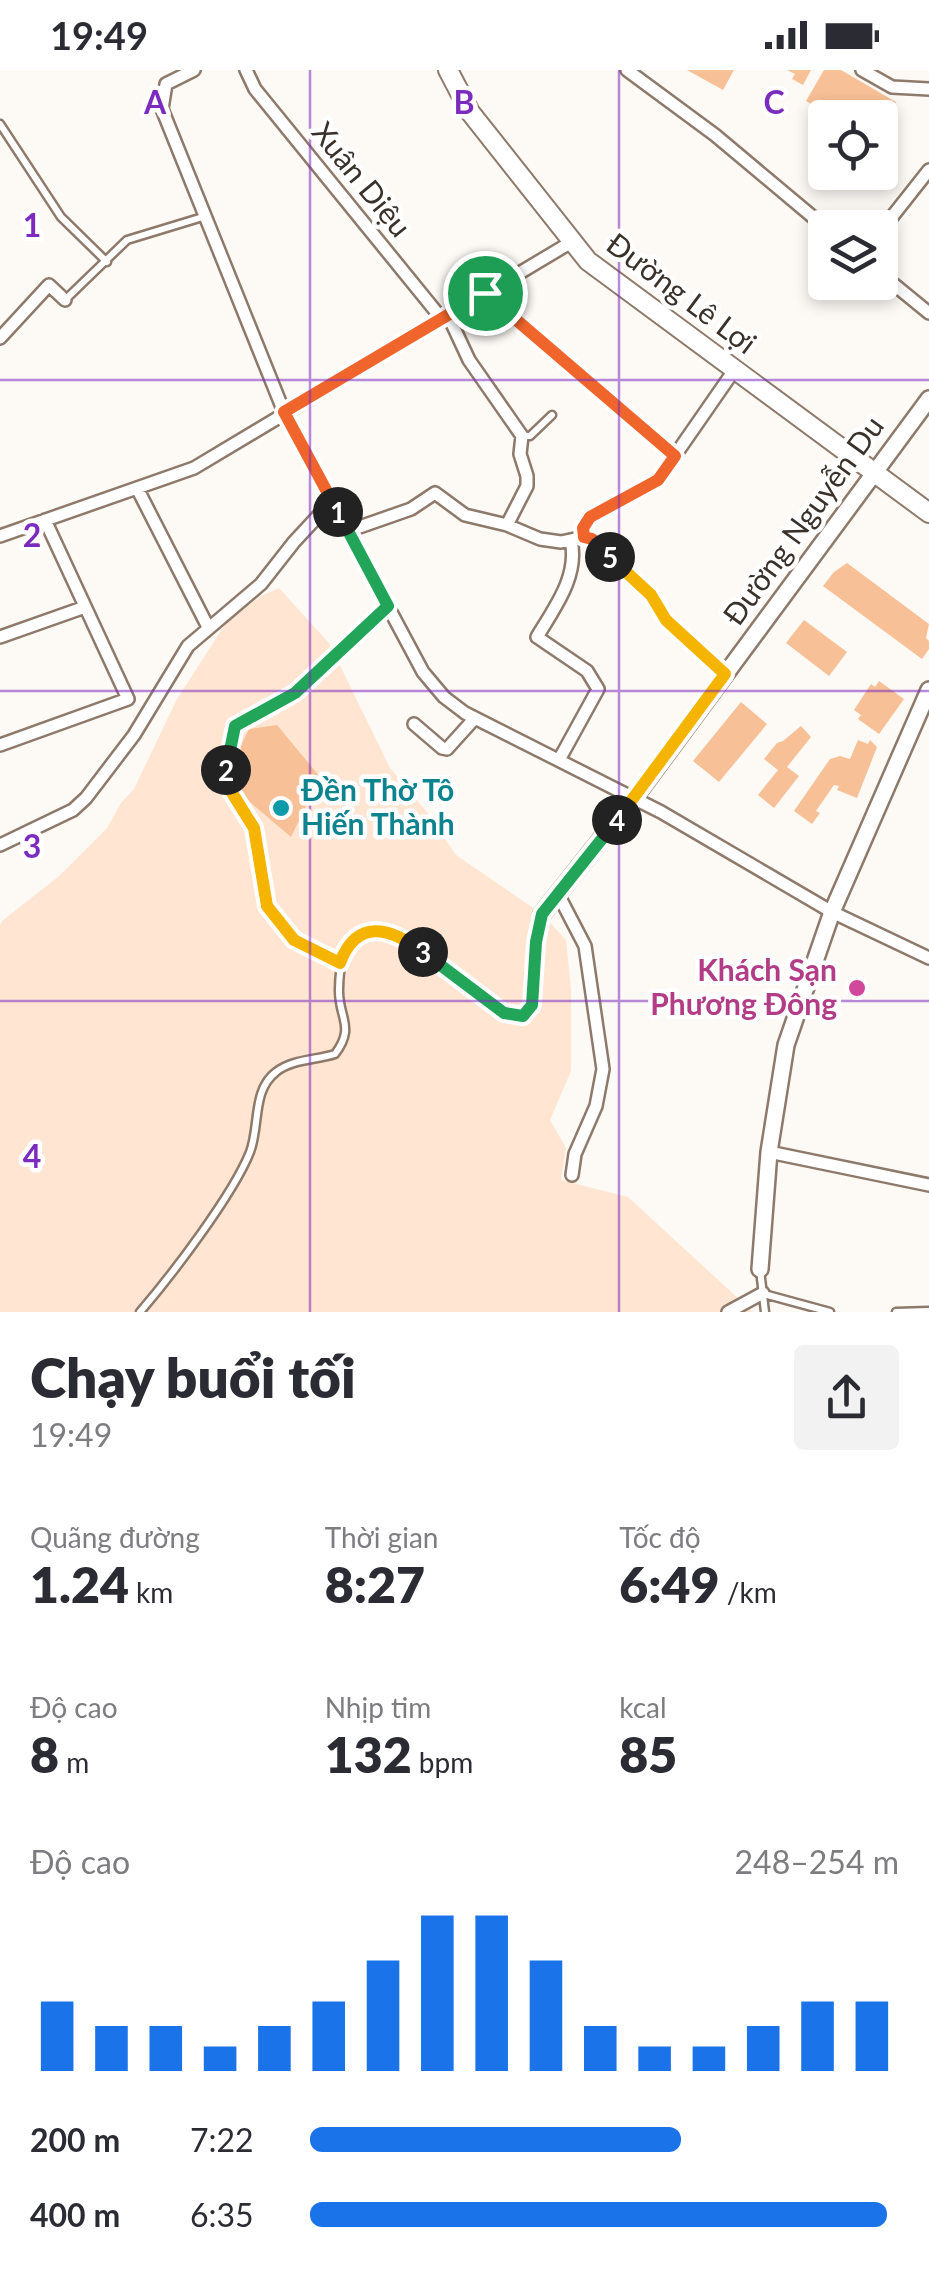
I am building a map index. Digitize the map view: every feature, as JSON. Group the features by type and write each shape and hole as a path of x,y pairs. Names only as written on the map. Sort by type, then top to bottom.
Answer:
{"main road":[{"name":"Đường Lê Lợi","path":"448,70 470,112 588,261 929,514"}],"street":[{"name":"Xuân Diệu","path":"246,70 255,89 445,317 469,360 522,436 520,454 528,476 527,486 508,525"},
{"path":"627,70 715,135 808,213"},
{"path":"862,70 892,87 929,90"},
{"path":"190,71 166,84 162,109 284,412 423,672 444,697 475,718 634,798 832,912 929,958"},
{"path":"897,210 929,170"},
{"path":"0,536 194,468 572,241"},
{"path":"0,338 49,285 65,300"},
{"path":"898,288 929,314"},
{"path":"485,293 675,456"},
{"path":"559,760 598,688 587,670 537,637 568,584 577,538 590,517 658,480 735,370"},
{"name":"Đường Nguyễn Du","path":"542,914 634,798 929,398"},
{"path":"137,488 208,627"},
{"path":"348,531 411,509 435,493 465,515 508,525 550,541 592,539 651,595 666,620 725,674"},
{"path":"0,844 73,810 86,798 134,735 188,646 262,584 332,502"},
{"path":"0,744 128,699 45,520"},
{"path":"0,637 85,607"},
{"path":"760,1269 770,1152 786,1046 832,912 929,690"},
{"path":"414,724 438,746 447,748 475,718"},
{"path":"559,896 585,946 603,1070 596,1106 576,1154 572,1175"},
{"path":"770,1152 929,1184"},
{"path":"728,1312 763,1294"}],"lane":[{"path":"0,124 61,216 108,262"},
{"path":"65,300 108,262 126,240 206,216"},
{"path":"522,436 530,436 552,415"},
{"path":"340,963 294,940 267,906 254,828 224,780 235,726 295,693 388,606"},
{"path":"140,1312 219,1204 250,1151 262,1090 275,1072 335,1054 346,1039 339,996 340,963 352,940 366,932 385,930 404,938 504,1013 523,1016 532,1005 542,914"},
{"path":"760,1269 765,1312"},
{"path":"763,1294 830,1312"},
{"path":"896,1312 929,1311"}],"shaded area":[{"path":"279,588 329,643 390,768 456,855 542,914 566,940 571,990 571,1071 550,1120 566,1148 561,1180 628,1197 753,1312 0,1312 0,926 58,877 107,828 134,789 177,699 226,623 261,596"}],"building":[{"path":"687,70 734,70 723,90"},
{"path":"787,70 811,70 803,85 792,79 795,74"},
{"path":"824,70 841,70 893,100 808,102"},
{"path":"847,563 929,624 929,649 922,659 823,586"},
{"path":"804,620 847,652 829,676 786,643"},
{"path":"879,681 904,699 879,734 858,719 861,715 854,710 871,684 875,687"},
{"path":"741,702 767,724 719,782 693,761"},
{"name":"Đền Thờ Tô Hiến Thành","path":"277,725 320,777 291,837 224,780 249,729"},
{"path":"801,726 811,737 787,767 799,776 774,808 758,795 778,770 764,759 777,743"},
{"path":"858,740 868,744 870,740 877,747 857,798 834,785 812,824 794,811 830,759 850,759"}],"place":[{"name":"Đền Thờ Tô Hiến Thành","path":"281,808"},
{"name":"Khách Sạn Phương Đông","path":"857,988"}],"route":[{"path":"485,293 675,456 658,480 590,517 583,528 584,537 592,539 651,595 666,620 725,674 542,914 532,1005 523,1016 504,1013 404,938 385,930 366,932 352,940 340,963 294,940 267,906 254,828 224,780 235,726 295,693 388,606 284,412 485,293"}]}
